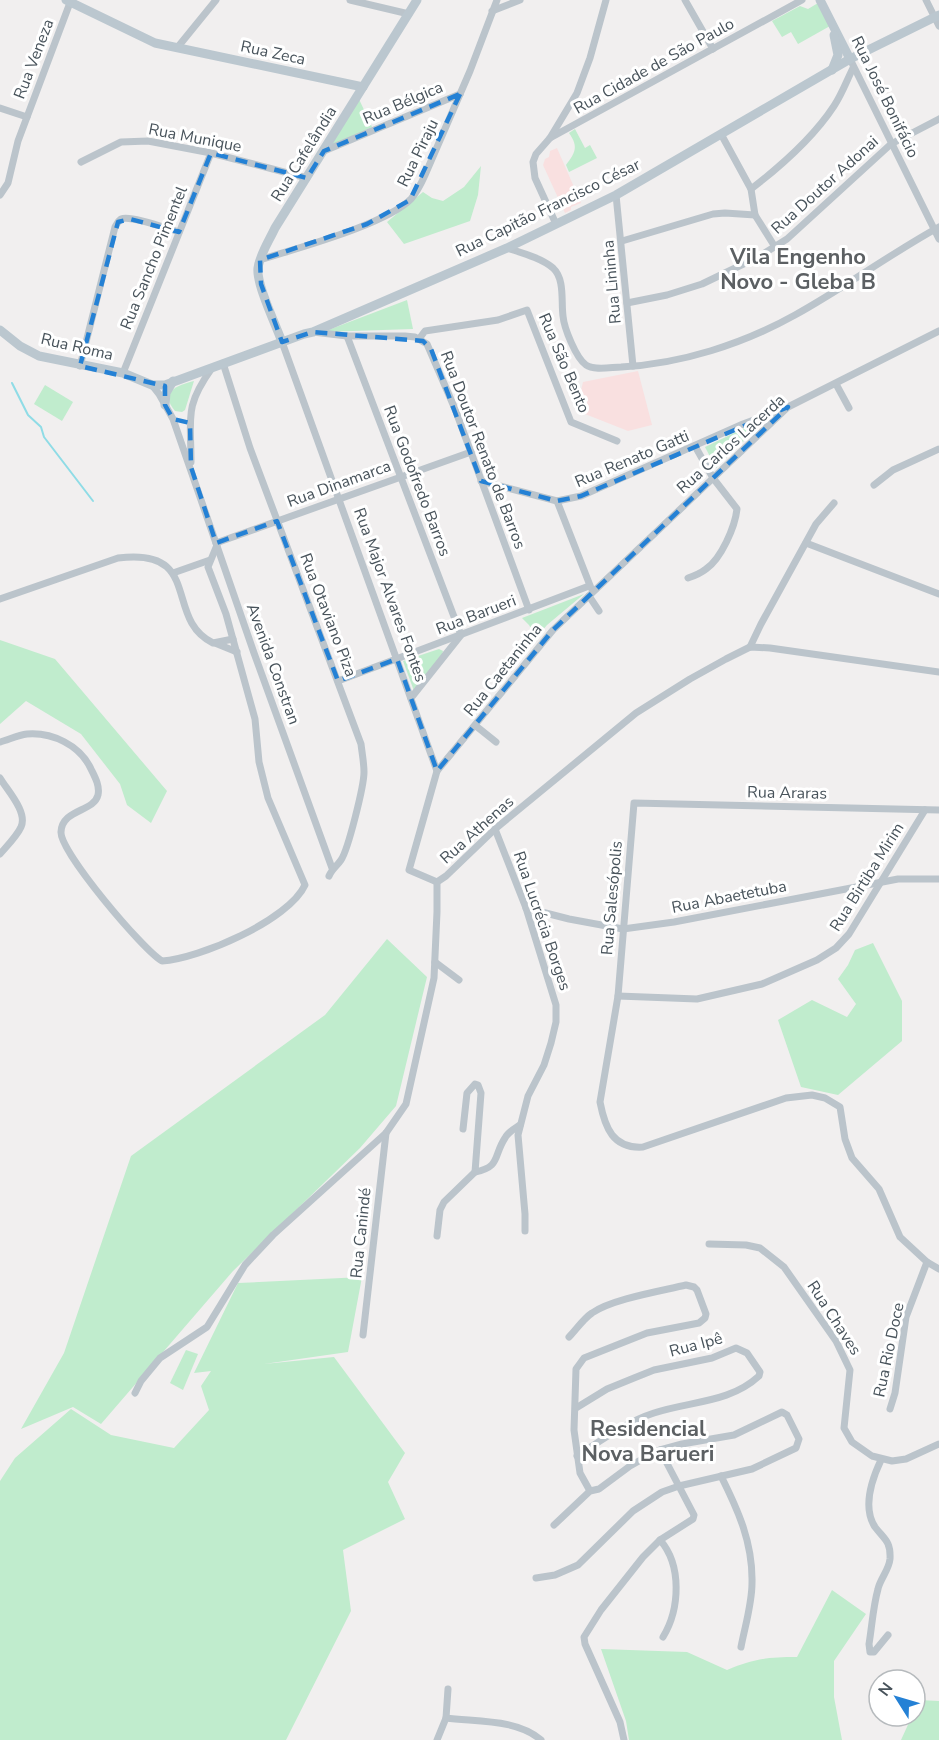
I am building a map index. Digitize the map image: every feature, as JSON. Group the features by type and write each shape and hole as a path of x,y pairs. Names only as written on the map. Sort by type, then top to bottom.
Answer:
{"street":[{"name":"Rua Zeca","path":"69,0 144,39 363,87"},
{"name":"Rua Veneza","path":"0,195 8,183 18,141 69,0"},
{"path":"177,48 216,0"},
{"path":"350,0 409,14"},
{"name":"Rua Cafelândia","path":"260,260 275,228 417,0"},
{"name":"Rua Piraju","path":"260,260 367,224 410,200 419,189 497,0"},
{"path":"492,12 520,0"},
{"path":"556,224 533,170 536,154 550,138 577,93 590,58 606,0"},
{"path":"685,0 713,49"},
{"name":"Rua Cidade de São Paulo","path":"550,138 802,0"},
{"name":"Rua José Bonifácio","path":"820,0 891,144 937,228 939,239"},
{"path":"926,0 938,19"},
{"name":"Rua Capitão Francisco César","path":"152,385 165,385 223,363 281,337 313,332 507,248 616,195 831,70 852,63 938,19"},
{"path":"831,24 838,55 831,70"},
{"path":"751,189 794,151 822,121 835,104 852,63"},
{"name":"Rua Bélgica","path":"324,151 460,94"},
{"path":"0,108 27,117"},
{"name":"Rua Doutor Adonai","path":"627,303 667,295 702,284 775,247 787,239 891,144 939,119"},
{"path":"721,134 751,189 755,215 775,247"},
{"name":"Rua Munique","path":"81,162 111,146 129,141 148,141 211,153 308,178"},
{"name":"Rua Sancho Pimentel","path":"123,373 211,153"},
{"name":"Rua Lininha","path":"616,195 633,366"},
{"path":"622,241 713,214 755,215"},
{"path":"80,366 118,222 121,219 130,219 179,232"},
{"path":"507,248 546,263 555,270 560,279 563,319 579,358 586,366 593,368 633,366 700,354 760,333 795,315 937,228"},
{"path":"260,260 258,272 261,284 281,337"},
{"name":"Rua São Bento","path":"419,339 424,331 498,320 527,310 571,422 617,441"},
{"name":"Rua Roma","path":"0,330 32,353 80,366 123,373 152,385"},
{"name":"Rua Carlos Lacerda","path":"591,591 788,407 939,331"},
{"name":"Rua Doutor Renato de Barros","path":"313,332 347,336 396,335 419,339 431,349 529,610"},
{"name":"Rua Godofredo Barros","path":"347,336 461,635"},
{"name":"Rua Major Alvares Fontes","path":"281,337 437,771"},
{"name":"Rua Otaviano Piza","path":"223,363 250,448 361,744 364,774 345,850 341,860 331,872"},
{"name":"Avenida Constran","path":"191,467 189,417 195,395 213,367"},
{"path":"165,405 166,393 173,381"},
{"path":"836,384 849,408"},
{"name":"Avenida Constran","path":"152,385 173,419 191,467 331,872"},
{"name":"Rua Renato Gatti","path":"481,481 557,501 581,496 788,407"},
{"path":"173,419 180,421 189,417"},
{"path":"688,578 707,569 715,560 732,531 737,509 713,478 695,446"},
{"path":"874,485 893,470 939,448"},
{"name":"Rua Dinamarca","path":"216,544 471,452"},
{"path":"557,501 599,611"},
{"path":"834,503 816,524 760,624 750,647 939,672"},
{"path":"806,543 939,594"},
{"path":"0,742 26,734 51,736 71,745 87,760 98,783 98,795 94,802 64,821 61,831 62,839 69,854 90,882 155,956 162,961 178,960 246,933 293,902 305,885 268,798 259,762 255,719 226,614 208,567 216,544"},
{"path":"0,599 118,558 134,556 156,559 173,573 197,633 213,643 237,652"},
{"path":"173,573 210,560"},
{"name":"Rua Barueri","path":"338,681 529,610 591,591"},
{"name":"Rua Caetaninha","path":"437,771 476,726 514,675 591,591"},
{"path":"411,698 461,635"},
{"name":"Avenida Constran","path":"213,643 233,639"},
{"name":"Rua Athenas","path":"135,1393 141,1381 160,1358 207,1328 245,1265 273,1235 386,1133 406,1104 434,978 437,882 447,876 495,829 636,714 690,679 750,647"},
{"path":"476,726 495,742"},
{"path":"437,771 409,870 437,882"},
{"path":"0,778 18,807 23,820 0,854"},
{"name":"Rua Araras","path":"634,803 939,810"},
{"name":"Rua Salesópolis","path":"634,803 618,996 600,1102 603,1120 608,1131 621,1144 632,1148 644,1147 786,1098 802,1095 825,1098 840,1107 845,1139 852,1158 879,1189 900,1238 927,1262 939,1269"},
{"name":"Rua Birtiba Mirim","path":"618,996 697,999 762,984 817,960 836,948 849,934 926,810"},
{"name":"Rua Lucrécia Borges","path":"495,829 526,908 556,1005 556,1022 544,1065 528,1096 518,1135 525,1231"},
{"name":"Rua Abaetetuba","path":"526,908 569,920 623,929 898,879 939,879"},
{"path":"435,962 459,980"},
{"path":"463,1129 467,1093 472,1085 477,1084 481,1092 475,1172"},
{"name":"Rua Lucrécia Borges","path":"437,1236 440,1210 444,1202 475,1172 493,1166 506,1137 520,1125"},
{"name":"Rua Canindé","path":"363,1335 386,1133"},
{"name":"Rua Chaves","path":"709,1244 746,1245 760,1248 784,1267 836,1341 850,1370 844,1428 846,1435 862,1450 881,1460"},
{"name":"Rua Rio Doce","path":"890,1409 895,1393 906,1317 927,1262"},
{"path":"569,1337 590,1314 602,1307 686,1285 697,1290 706,1314 699,1323 647,1334 584,1358 576,1369 574,1430 580,1473 590,1491"},
{"name":"Rua Ipê","path":"576,1408 608,1389 634,1378 662,1368 712,1358 736,1348 747,1353 760,1371 759,1376 741,1389 725,1396 654,1413 630,1423 578,1456"},
{"path":"536,1578 555,1575 578,1565 633,1511 662,1492 752,1469 796,1448 799,1438 785,1413 780,1412 734,1435 660,1450 630,1466 599,1489 590,1491 554,1525"},
{"path":"888,1635 878,1649 870,1652 869,1644 877,1591 890,1558 886,1538 876,1528 869,1508 872,1480 881,1460 906,1459 939,1444"},
{"path":"624,1740 617,1715 585,1644 584,1637 601,1610 643,1557 660,1540 693,1518 660,1450"},
{"path":"721,1476 747,1536 752,1562 752,1584 741,1647"},
{"path":"660,1540 668,1548 673,1560 676,1590 669,1627 663,1637"},
{"path":"437,1740 446,1719 448,1689"},
{"path":"446,1719 519,1728 533,1733 541,1740"}],"highlighted area":[{"path":"460,94 410,200 367,224 260,260 261,284 282,342 313,332 423,341 431,349 481,481 557,501 581,496 788,407 553,630 437,771 397,659 338,681 277,521 216,543 191,467 190,423 173,419 165,405 165,386 80,366 118,222 130,219 179,232 211,153 307,178 324,151"}],"shaded area":[{"path":"557,148 581,203 571,207 571,210 565,213 543,165 550,151"},
{"path":"638,371 652,425 628,431 585,414 579,409 578,403 583,382"}],"green space":[{"path":"818,3 830,26 798,44 791,32 782,37 772,21 800,6 808,9"},
{"path":"358,97 372,127 327,148"},
{"path":"575,129 585,148 590,145 597,158 569,172 566,165 574,153 575,146 569,133"},
{"path":"481,166 478,195 470,221 404,244 387,222 423,192 443,201 464,187"},
{"path":"407,300 413,329 323,332"},
{"path":"194,381 185,410 175,411 169,394 176,387"},
{"path":"45,385 73,402 62,421 34,404"},
{"path":"757,422 759,426 716,468 705,447"},
{"path":"584,594 547,625 536,638 522,618"},
{"path":"0,640 55,659 167,791 151,823 127,805 120,784 81,734 26,701 0,724"},
{"path":"439,649 443,651 442,655 414,691 403,661"},
{"path":"387,939 427,977 396,1106 360,1148 233,1271 101,1424 73,1407 21,1429 64,1353 131,1156 325,1015"},
{"path":"873,943 902,1001 902,1041 838,1095 801,1087 778,1020 812,1000 847,1017 856,1004 838,979 855,950"},
{"path":"362,1277 348,1352 264,1364 334,1357 405,1453 388,1482 405,1519 343,1550 351,1611 286,1740 0,1740 0,1481 15,1458 71,1409 111,1435 174,1448 209,1410 201,1386 211,1371 194,1373 238,1283"},
{"path":"186,1350 198,1354 183,1390 170,1383"},
{"path":"832,1590 866,1614 834,1661 834,1697 842,1740 629,1740 626,1721 601,1649 687,1652 727,1670 761,1659 797,1657"},
{"path":"927,1700 939,1701 939,1740 901,1740 906,1728 927,1728"}],"waterway":[{"path":"12,383 28,415 41,427 44,437 93,501"}],"district":[{"name":"Vila Engenho Novo - Gleba B","path":"798,270"},
{"name":"Residencial Nova Barueri","path":"648,1442"}]}
